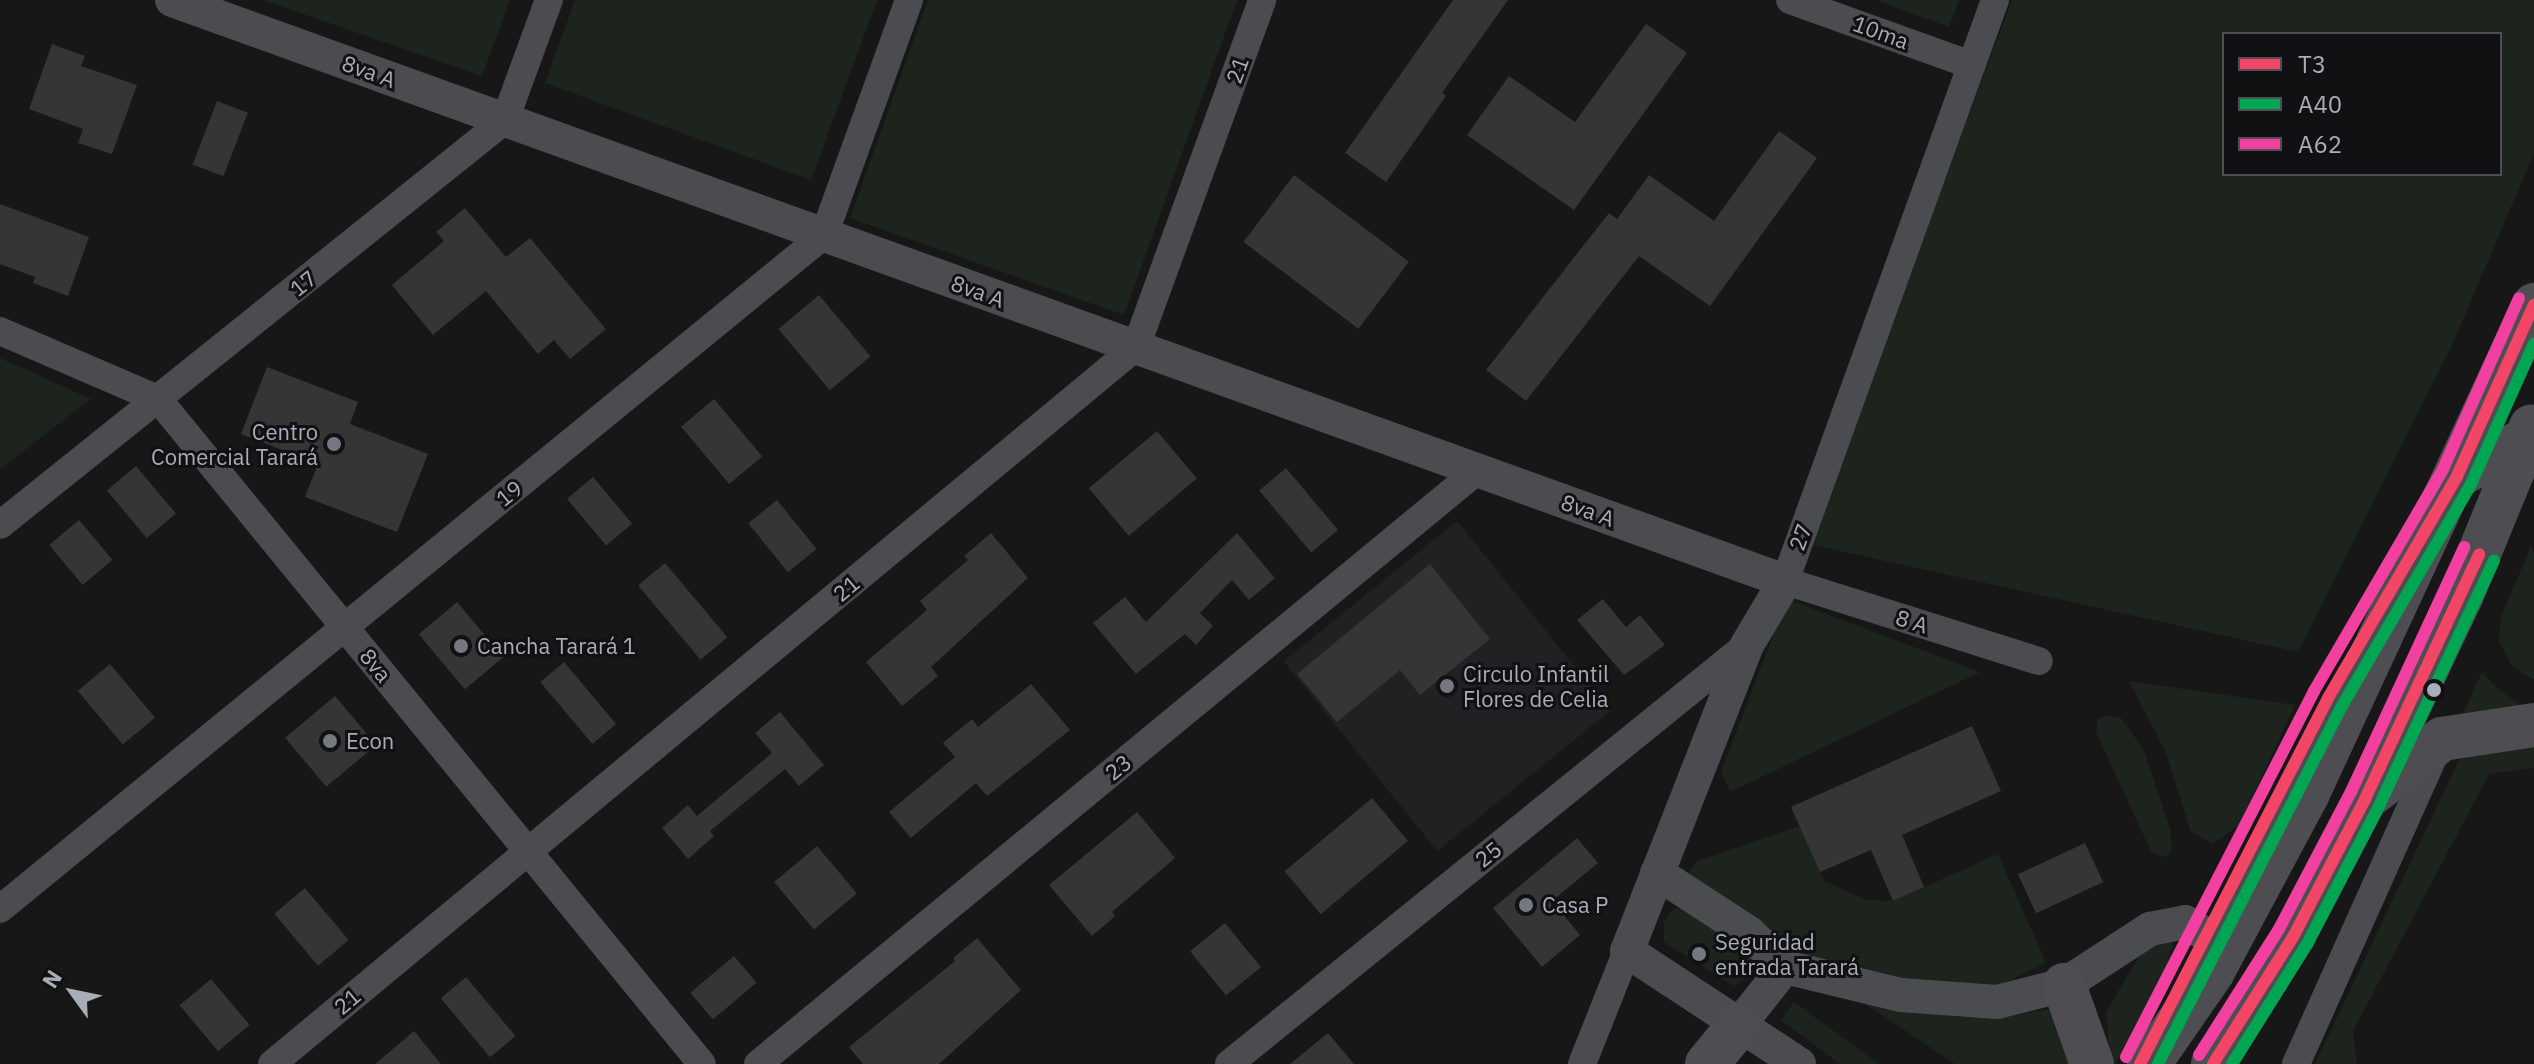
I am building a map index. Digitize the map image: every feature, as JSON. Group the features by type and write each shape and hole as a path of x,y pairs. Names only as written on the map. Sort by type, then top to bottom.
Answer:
{"highway":[{"path":"2149,1064 2212,973 2308,793 2534,305"},
{"path":"2140,1064 2328,698 2457,476 2531,442"},
{"path":"2213,1064 2293,937 2365,799 2531,442"},
{"path":"2365,799 2442,739 2534,725"},
{"path":"2064,985 2092,1064"},
{"path":"1707,1064 1739,1025"}],"street":[{"name":"8va A","path":"172,0 1785,581"},
{"path":"505,120 549,0"},
{"path":"824,235 909,0"},
{"name":"21","path":"272,1064 1136,347 1262,0"},
{"name":"10ma","path":"1790,0 1972,65"},
{"name":"27","path":"1582,1064 1747,645 1785,581 1995,0"},
{"name":"17","path":"0,525 505,120"},
{"name":"19","path":"0,909 824,235"},
{"name":"8va","path":"0,331 158,399 702,1064"},
{"name":"23","path":"758,1064 1478,470"},
{"name":"8 A","path":"1785,581 2039,661"},
{"name":"25","path":"1229,1064 1747,645"},
{"path":"2296,1064 2442,739"},
{"path":"1657,873 1749,933 1785,967 1901,995 1997,1002 2064,985 2150,929 2185,922 2205,934"},
{"path":"1627,951 1799,1064"},
{"path":"1739,1025 1785,967"}],"shaded area":[{"path":"263,0 510,0 482,76"},
{"path":"575,0 877,0 811,180 545,83"},
{"path":"928,0 1237,0 1124,315 850,218"},
{"path":"1876,0 1959,0 1949,27"},
{"path":"2012,0 2534,0 2534,153 2452,345 2298,652 1813,545 1846,442"},
{"path":"0,358 91,399 0,469"},
{"name":"Circulo Infantil Flores de Celia","path":"1457,521 1611,711 1437,851 1284,661"},
{"path":"2531,546 2534,554 2534,680 2512,666 2499,641 2501,617"},
{"path":"1787,599 1980,672 1730,792 1721,772"},
{"path":"2482,672 2498,689 2524,708 2460,720"},
{"path":"2129,681 2295,705 2239,825 2213,844 2191,832 2166,753"},
{"path":"2109,715 2121,718 2144,750 2170,829 2172,849 2167,856 2160,857 2151,851 2096,732 2098,719"},
{"path":"2534,736 2534,768 2489,774 2353,1031 2357,1064 2315,1064 2459,760 2491,739"},
{"path":"1800,826 1824,881 1866,900 1893,901 1998,854 2046,963 1985,992 1889,977 1812,958 1732,914 1686,876 1698,861"},
{"path":"1674,908 1689,910 1748,949 1755,965 1746,977 1734,986 1664,942 1664,921"},
{"path":"2166,936 2173,944 2158,997 2138,1032 2115,1064 2111,1064 2106,1012 2142,951"},
{"path":"1861,1001 1957,1017 2006,1017 2056,1008 2078,1064 1955,1064"},
{"path":"1794,1002 1879,1064 1840,1064 1781,1020"}],"building":[{"path":"1453,0 1508,0 1442,93 1446,96 1386,182 1345,153"},
{"path":"1646,24 1687,53 1574,210 1467,135 1509,76 1575,122"},
{"path":"52,44 85,56 81,66 137,85 112,154 78,143 83,129 29,109"},
{"path":"217,101 248,113 223,176 193,164"},
{"path":"1779,131 1817,158 1710,306 1639,256 1526,401 1486,370 1609,213 1617,219 1649,175 1714,221"},
{"path":"1294,175 1409,262 1358,329 1243,242"},
{"path":"0,204 89,237 68,296 33,283 35,277 0,264"},
{"path":"465,208 506,257 530,238 606,329 570,359 554,340 538,354 486,291 433,335 392,285 444,241 436,232"},
{"path":"819,295 870,356 830,390 778,329"},
{"name":"Centro Comercial Tarará","path":"267,367 358,402 350,424 428,454 397,532 305,497 318,464 241,434"},
{"path":"714,399 762,456 729,484 681,427"},
{"path":"1157,431 1197,478 1129,536 1089,488"},
{"path":"136,466 176,513 147,538 107,490"},
{"path":"1286,468 1338,530 1311,553 1259,490"},
{"path":"593,477 632,524 606,546 567,499"},
{"path":"777,500 817,549 788,572 748,523"},
{"path":"79,520 112,560 83,585 49,545"},
{"path":"991,533 1028,578 931,667 938,676 902,706 866,662 927,610 920,601 968,560 964,556"},
{"path":"1237,533 1275,578 1249,600 1232,580 1200,613 1213,626 1196,645 1185,634 1136,674 1093,623 1125,597 1146,622"},
{"path":"665,563 727,637 701,660 638,585"},
{"path":"1430,564 1490,639 1420,695 1400,670 1337,722 1297,674"},
{"path":"1603,599 1626,627 1640,615 1665,645 1624,675 1577,620"},
{"name":"Cancha Tarará 1","path":"457,602 503,657 465,689 419,634"},
{"path":"564,662 616,724 592,744 540,682"},
{"path":"110,664 155,718 123,745 78,691"},
{"path":"1031,684 1070,730 987,796 976,783 911,838 889,812 955,757 943,743 972,719 978,727"},
{"name":"Econ","path":"335,696 376,745 326,787 285,738"},
{"path":"780,712 824,765 799,786 785,769 710,831 714,836 688,859 662,828 688,805 697,816 772,753 755,733"},
{"path":"1972,726 2001,791 1902,835 1924,887 1893,901 1871,850 1820,872 1791,807"},
{"path":"1372,798 1408,841 1321,914 1285,871"},
{"path":"1137,812 1175,858 1112,912 1115,916 1092,936 1049,885"},
{"name":"Casa P","path":"1577,838 1598,863 1552,901 1580,935 1542,967 1493,908"},
{"path":"2085,843 2103,882 2036,913 2018,874"},
{"path":"817,846 857,893 814,929 774,882"},
{"path":"305,888 349,940 318,966 274,914"},
{"path":"1225,923 1261,967 1226,996 1190,951"},
{"path":"977,938 1021,990 939,1064 863,1064 849,1047 955,961 953,958"},
{"path":"734,956 756,983 713,1019 690,993"},
{"path":"466,977 515,1036 490,1057 441,998"},
{"path":"211,979 250,1025 218,1051 180,1005"},
{"path":"414,1031 441,1064 375,1064"},
{"path":"1328,1033 1354,1064 1290,1064"}],"transit line":[{"name":"A62","path":"2126,1057 2314,691 2443,469 2519,298"},
{"name":"T3","path":"2140,1064 2328,698 2457,476 2534,305"},
{"name":"A40","path":"2158,1064 2342,706 2471,484 2534,344"},
{"name":"A62","path":"2199,1055 2279,929 2351,792 2464,547"},
{"name":"T3","path":"2213,1064 2293,937 2365,799 2479,554"},
{"name":"A40","path":"2232,1064 2307,944 2379,806 2494,561"}],"place":[{"name":"Centro Comercial Tarará","path":"334,444"},
{"name":"Cancha Tarará 1","path":"461,646"},
{"name":"Circulo Infantil Flores de Celia","path":"1447,686"},
{"name":"Econ","path":"330,741"},
{"name":"Casa P","path":"1526,905"},
{"name":"Seguridad entrada Tarará","path":"1699,954"}]}
